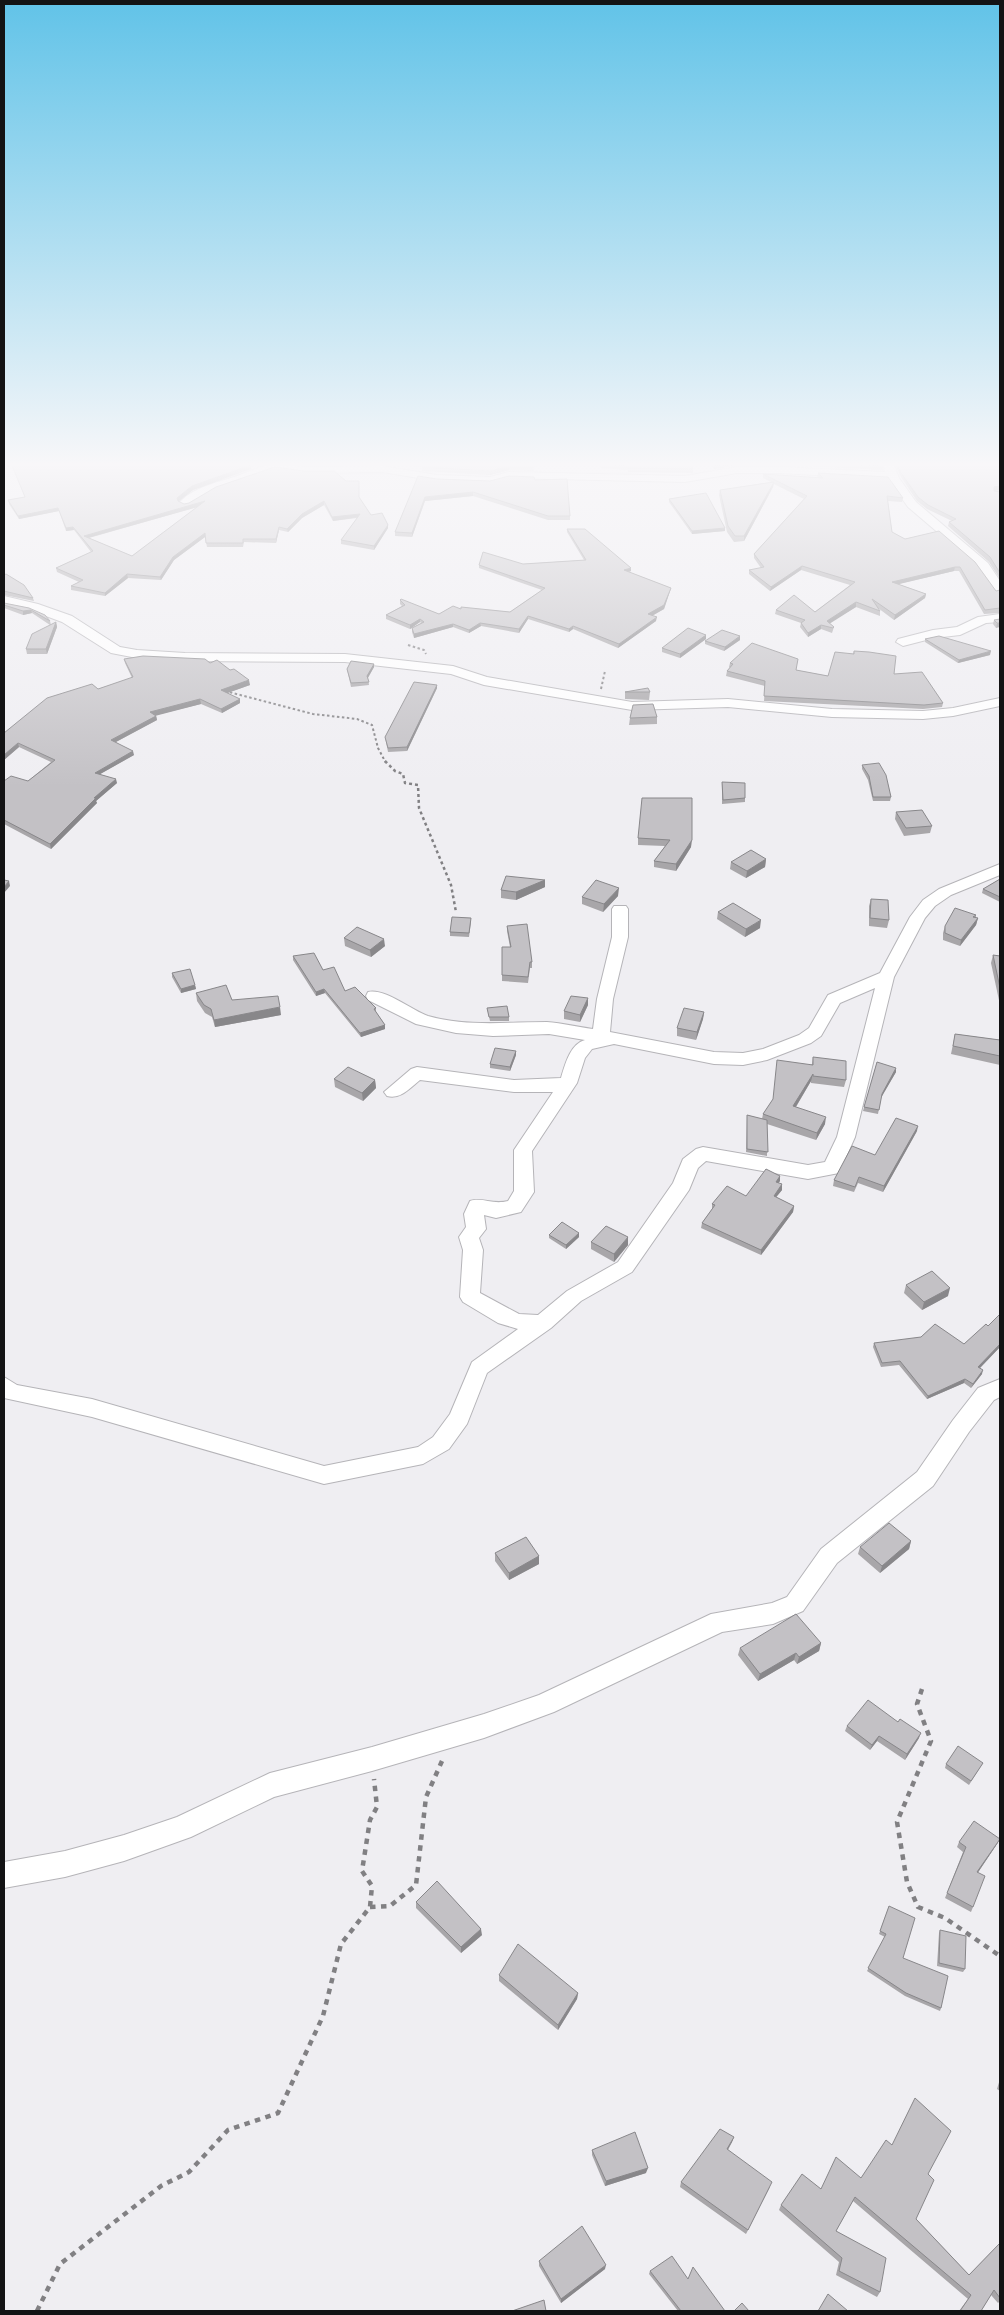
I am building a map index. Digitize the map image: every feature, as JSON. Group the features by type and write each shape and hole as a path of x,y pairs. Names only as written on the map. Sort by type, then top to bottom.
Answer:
{"street":[{"path":"987,571 1000,590"},
{"path":"4,600 34,606 67,619 116,650 137,654 185,657 345,658 453,670 484,681 632,706 728,703 832,713 923,715 953,712 1000,702"},
{"path":"903,642 933,634 947,634 984,620 1000,618"},
{"path":"4,1386 11,1392 92,1408 324,1474 423,1455 441,1443 459,1418 479,1368 544,1322 574,1296 625,1267 682,1185 690,1164 702,1154 808,1172 832,1168 846,1137 886,977 918,917 929,903 945,892 1000,869"},
{"path":"609,1037 605,999 620,936 620,909"},
{"path":"374,996 422,1020 456,1027 493,1030 549,1028 609,1037 714,1058 743,1059 767,1054 805,1039 815,1032 834,1000 886,977"},
{"path":"544,1322 534,1325 512,1320 470,1297 473,1250 469,1237 476,1229 474,1214 477,1206 496,1211 514,1207 524,1192 523,1150 568,1082 577,1057 586,1045 609,1037"},
{"path":"393,1092 417,1073 531,1088 550,1088 568,1082"},
{"path":"512,1320 517,1329 514,1343"},
{"path":"4,1875 65,1864 124,1848 182,1828 233,1801 270,1785 453,1736 545,1704 719,1622 773,1613 795,1604 829,1556 925,1479 961,1426 986,1394 1000,1387"}],"path":[{"path":"224,691 313,714 357,720 372,725 381,759 394,771 403,774 406,783 418,785 419,808 451,885 456,912"},
{"path":"922,1689 917,1704 931,1741 897,1822 906,1882 918,1907 945,1918 1000,1956"},
{"path":"370,1907 390,1906 416,1885 426,1798 453,1736"},
{"path":"37,2311 60,2264 161,2186 190,2172 228,2130 278,2113 323,2016 341,1944 370,1907 372,1886 362,1871 370,1820 377,1807 372,1759"}],"building":[{"path":"63,571 164,571 160,577 127,574 105,593 71,586 83,580"},
{"path":"496,571 627,571 671,588 664,605 648,614 657,617 619,644 573,626 569,629 528,616 519,629 480,623 469,630 453,624 414,634 412,628 424,622 420,619 410,625 386,615 405,605 401,599 439,614 453,606 461,609 461,607 510,612 545,588"},
{"path":"750,571 795,571 771,587"},
{"path":"819,571 938,571 892,582 926,594 895,615 872,599 880,611 856,602 827,621 833,628 821,625 808,633 801,623 805,620 776,610 794,595 815,612 855,582"},
{"path":"962,571 982,571 996,591 1000,590 1000,608 985,610"},
{"path":"6,574 24,585 33,598 4,591 4,575"},
{"path":"4,603 29,608 45,615 50,621 31,610 23,611 4,605"},
{"path":"1000,619 1000,623 994,620"},
{"path":"56,622 46,649 26,649 32,634"},
{"path":"688,628 706,635 680,654 662,648"},
{"path":"722,630 740,636 725,647 705,641"},
{"path":"939,636 991,651 959,660 925,639"},
{"path":"752,643 798,659 796,670 828,676 835,652 854,654 854,651 896,656 894,674 922,672 943,703 924,705 764,696 765,681 727,671 733,664 730,663"},
{"path":"143,656 205,659 210,663 217,660 230,670 234,669 249,680 221,690 240,699 221,709 200,699 150,712 156,716 111,740 133,751 95,773 116,779 94,798 96,798 50,844 4,820 4,781 11,776 28,781 55,760 18,743 4,755 4,733 47,698 92,684 98,689 133,677 124,659"},
{"path":"351,661 374,664 367,676 369,682 351,683 347,669"},
{"path":"414,682 437,685 407,747 388,748 385,737"},
{"path":"648,688 650,692 625,692"},
{"path":"653,704 657,717 630,718 633,705"},
{"path":"879,763 886,775 891,797 873,797 869,776 862,765"},
{"path":"722,782 745,783 745,798 723,800"},
{"path":"642,798 692,798 692,840 676,864 654,861 670,840 638,838"},
{"path":"922,810 932,826 906,828 896,812"},
{"path":"751,850 766,859 747,871 731,862"},
{"path":"506,876 545,880 516,892 501,890"},
{"path":"1000,879 1000,897 983,889"},
{"path":"4,880 9,881 4,887"},
{"path":"596,880 619,888 604,904 582,897"},
{"path":"871,899 888,900 889,920 870,918"},
{"path":"733,903 761,920 746,929 718,912"},
{"path":"955,908 976,915 973,917 978,918 961,940 945,933 945,926"},
{"path":"452,917 471,918 469,933 450,932"},
{"path":"527,924 532,962 530,962 528,977 502,975 502,947 511,947 507,926"},
{"path":"357,927 384,939 370,950 344,938"},
{"path":"314,953 323,970 334,967 345,991 355,987 376,1008 374,1009 385,1025 360,1033 324,989 316,992 293,956"},
{"path":"993,955 1000,956 1000,988"},
{"path":"190,969 195,985 181,989 172,973"},
{"path":"226,985 232,1000 278,996 280,1007 214,1020 211,1009 204,1005 196,993"},
{"path":"571,996 588,998 580,1015 564,1011"},
{"path":"507,1006 509,1017 489,1017 487,1008"},
{"path":"684,1008 704,1012 697,1032 677,1028"},
{"path":"955,1034 1000,1040 1000,1056 953,1046"},
{"path":"495,1048 516,1051 510,1067 490,1064"},
{"path":"813,1057 846,1061 846,1080 813,1076 813,1074 793,1106 826,1117 817,1133 763,1114 773,1099 777,1060 813,1065"},
{"path":"877,1062 896,1068 882,1094 879,1110 864,1107"},
{"path":"348,1067 375,1080 362,1093 334,1079"},
{"path":"747,1115 767,1120 768,1152 747,1149"},
{"path":"896,1118 918,1126 884,1186 859,1177 855,1187 834,1180 852,1146 875,1155"},
{"path":"766,1169 780,1176 776,1182 782,1184 774,1196 794,1206 761,1250 702,1223 715,1205 712,1204 727,1186 746,1196"},
{"path":"562,1222 579,1233 566,1245 549,1235"},
{"path":"606,1226 628,1237 614,1254 591,1242"},
{"path":"932,1271 950,1288 924,1302 906,1285"},
{"path":"1000,1314 1000,1344 978,1367 983,1370 973,1384 965,1379 928,1396 900,1361 882,1363 874,1343 921,1337 935,1324 964,1344 986,1324 988,1326"},
{"path":"889,1523 911,1541 882,1566 860,1547"},
{"path":"526,1537 539,1556 509,1573 495,1553"},
{"path":"796,1614 821,1643 799,1657 796,1653 760,1674 740,1648"},
{"path":"868,1700 898,1722 900,1719 921,1733 907,1754 879,1736 872,1745 847,1726"},
{"path":"958,1746 983,1763 971,1781 946,1764"},
{"path":"974,1821 1000,1839 977,1872 985,1876 973,1907 947,1893 966,1847 959,1842"},
{"path":"437,1881 481,1929 461,1947 416,1902"},
{"path":"889,1906 915,1918 903,1958 948,1976 941,2008 906,1993 868,1968 886,1934 880,1931"},
{"path":"940,1930 966,1936 965,1969 939,1963"},
{"path":"518,1944 578,1993 558,2025 499,1975"},
{"path":"915,2098 951,2131 928,2174 934,2180 916,2219 969,2275 1000,2243 1000,2298 994,2290 981,2311 960,2311 971,2295 855,2197 836,2231 886,2258 880,2292 839,2271 842,2258 781,2205 802,2174 821,2189 836,2157 861,2178 886,2140 892,2145"},
{"path":"720,2129 734,2137 727,2149 772,2182 748,2230 681,2182"},
{"path":"635,2132 648,2168 606,2181 592,2150"},
{"path":"582,2226 606,2265 561,2299 539,2261"},
{"path":"672,2256 688,2279 693,2267 725,2311 681,2311 650,2271"},
{"path":"828,2294 848,2311 818,2311"},
{"path":"544,2300 546,2311 512,2311"},
{"path":"742,2303 749,2311 734,2311"}]}
